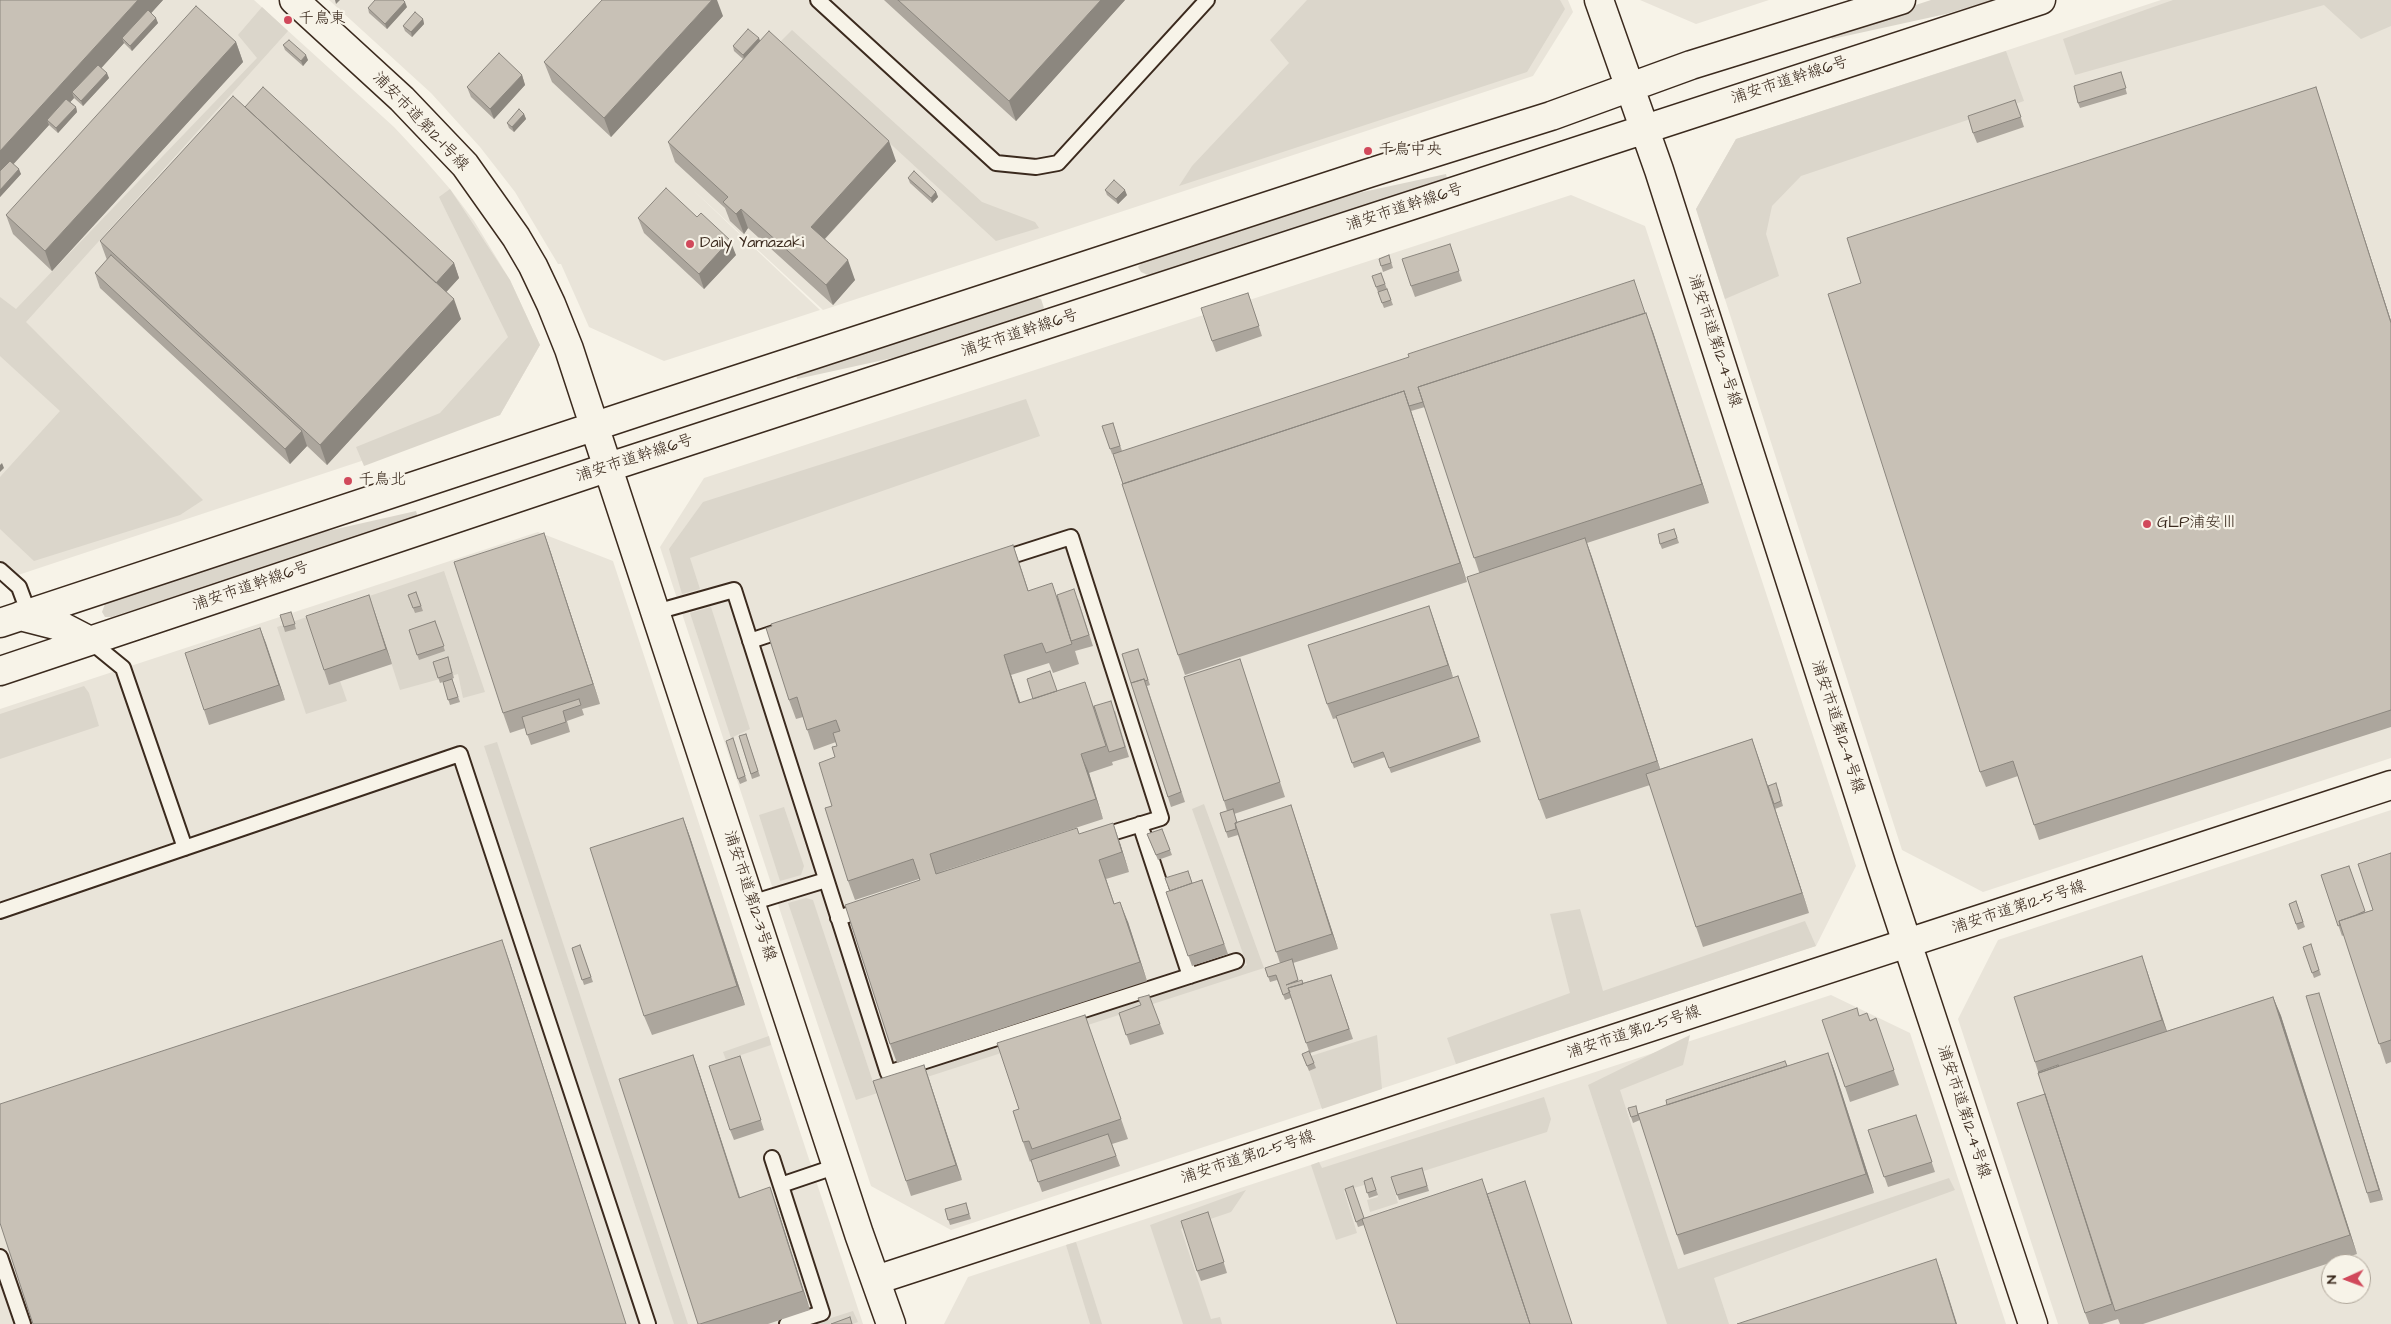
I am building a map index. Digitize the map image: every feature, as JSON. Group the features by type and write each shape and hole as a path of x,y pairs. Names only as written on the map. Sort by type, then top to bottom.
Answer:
{"street":[{"name":"浦安市道第12-1号線","path":"294,0 430,127 465,165 490,199 534,266 551,304 569,349 609,467"},
{"name":"浦安市道第12-4号線","path":"1599,0 1659,170 1908,944 2033,1324"},
{"path":"16,618 1369,173 1552,116 1692,65 1901,0"},
{"name":"浦安市道幹線6号","path":"0,671 609,467 1587,150 1643,129 2041,0"},
{"name":"浦安市道第12-3号線","path":"609,467 837,1166 891,1324"},
{"path":"16,618 63,627 90,641"},
{"name":"浦安市道第12-5号線","path":"876,1280 2391,785"}],"lane":[{"path":"818,0 996,163 1036,167 1058,163 1207,0"},
{"path":"986,564 1071,537 1161,818 1083,842"},
{"path":"0,570 19,587 16,618"},
{"path":"656,612 734,590 888,1073 1236,961"},
{"path":"750,640 798,625"},
{"path":"90,641 123,668 185,848"},
{"path":"0,911 460,754 648,1324"},
{"path":"1140,824 1190,976"},
{"path":"751,903 826,880"},
{"path":"838,918 876,906"},
{"path":"772,1158 822,1313 787,1324"},
{"path":"781,1185 837,1166"},
{"path":"0,1257 23,1324"}],"shaded area":[{"path":"0,0 254,0 394,127 423,158 474,221 510,280 540,345 500,415 0,581"},
{"path":"329,0 1568,0 1573,12 1533,76 823,310 693,190 820,310 664,361 589,327 561,264 558,264 515,192 480,147 431,93"},
{"path":"1307,0 1560,0 1565,9 1527,72 1179,186 1192,166 1289,63 1270,40"},
{"path":"1640,0 1769,0 1696,24"},
{"path":"1931,0 1993,0 1946,14 1832,39 1830,33"},
{"name":"GLP浦安Ⅲ","path":"2161,0 2391,0 2391,758 1983,892 1902,850 1696,209 1736,139"},
{"path":"2173,0 2391,0 2391,26 2361,39 2324,5 2075,75 2063,39"},
{"path":"262,7 288,31 26,322 203,500 180,515 34,561 0,529 0,477 60,411 0,356 0,297 16,309 257,58 238,35"},
{"path":"792,30 982,202 1035,222 1039,228 996,241 780,42"},
{"path":"2006,51 2024,101 1801,176 1772,206 1766,234 1779,276 1725,299 1696,209 1736,139"},
{"path":"1446,174 1447,179 1150,276 1141,272 1138,267 1145,259 1335,198"},
{"path":"450,189 510,280 540,345 500,415 364,466 356,447 440,413 508,337 439,197"},
{"path":"1571,195 1645,226 1856,866 1816,946 951,1230 871,1186 660,547 704,478"},
{"path":"1033,297 1041,299 1044,308 1040,312 920,352 797,379 796,373"},
{"path":"1026,399 1040,436 690,558 700,589 682,594 669,549 703,502"},
{"path":"416,511 418,517 112,617 105,617 102,612 106,601 292,539"},
{"path":"538,532 613,561 863,1324 0,1324 0,709"},
{"path":"444,571 485,692 463,698 458,674 400,690 374,610 340,681 347,701 306,714 277,627"},
{"path":"711,607 750,729 731,738 690,613"},
{"path":"84,686 89,693 99,726 0,759 0,714"},
{"path":"497,742 688,1324 674,1324 484,746"},
{"path":"1204,804 1264,968 856,1100 788,903 806,898 813,900 874,1085 1247,965 1192,809"},
{"path":"784,807 804,866 801,875 780,881 759,815"},
{"path":"2391,810 2391,1324 2058,1324 1958,1019 1998,940"},
{"path":"1580,909 1603,991 1805,921 1816,946 1456,1064 1447,1038 1570,993 1550,914"},
{"path":"1831,995 1910,1033 2006,1324 944,1324 968,1277"},
{"path":"1377,1035 1382,1089 1322,1109 1309,1071 1315,1068 1311,1056"},
{"path":"1690,1035 1683,1065 1620,1090 1678,1269 1949,1178 1955,1190 1714,1278 1729,1324 1667,1324 1588,1085"},
{"path":"769,1036 771,1045 726,1060 723,1052"},
{"path":"1544,1097 1551,1119 1547,1132 1392,1181 1398,1203 1370,1212 1367,1200 1378,1197 1374,1182 1344,1191 1357,1233 1336,1240 1311,1165 1319,1162 1322,1168"},
{"path":"1246,1190 1231,1212 1181,1229 1211,1319 1220,1317 1222,1324 1183,1324 1150,1225"},
{"path":"1076,1242 1102,1324 1090,1324 1066,1245"},
{"path":"853,1311 858,1322 853,1324 812,1324"}],"building":[{"path":"0,0 138,0 0,151"},
{"path":"375,0 403,0 405,2 385,24 368,8"},
{"path":"602,0 712,0 604,118 544,62"},
{"path":"898,0 1101,0 1009,101"},
{"path":"196,6 236,42 45,251 6,215"},
{"path":"148,10 156,18 130,46 122,38"},
{"path":"415,12 423,19 411,32 403,26"},
{"path":"748,29 759,38 743,55 733,46"},
{"path":"769,31 889,141 811,227 848,260 826,285 741,209 736,214 723,202 728,197 668,142"},
{"path":"289,40 306,55 301,61 283,45"},
{"path":"499,53 522,75 490,109 467,87"},
{"path":"98,65 107,73 81,101 72,92"},
{"path":"2121,72 2126,88 2078,103 2074,86"},
{"path":"263,87 454,263 436,283 245,107"},
{"name":"GLP浦安Ⅲ","path":"2316,87 2391,323 2391,710 2034,825 2013,761 1980,772 1828,294 1861,283 1847,238"},
{"path":"233,96 454,299 320,445 100,241"},
{"path":"66,99 76,107 56,128 47,120"},
{"path":"2015,100 2021,117 1973,133 1968,116"},
{"path":"519,109 524,114 512,127 507,123"},
{"path":"10,161 19,169 0,190 0,171"},
{"path":"914,171 936,192 931,198 908,178"},
{"path":"1114,180 1125,190 1116,199 1105,190"},
{"name":"Daily Yamazaki","path":"666,188 697,217 701,213 730,240 699,274 638,218"},
{"path":"1450,244 1459,271 1411,286 1402,259"},
{"path":"111,255 302,431 285,449 95,273"},
{"path":"1389,255 1391,263 1381,266 1379,259"},
{"path":"1381,273 1385,284 1376,287 1372,276"},
{"path":"1634,280 1645,313 1418,387 1423,402 1409,406 1404,391 1123,484 1113,454 1409,357 1408,354"},
{"path":"1387,289 1391,300 1382,303 1378,292"},
{"path":"1248,293 1259,326 1212,341 1201,308"},
{"path":"1646,313 1702,484 1474,558 1418,387"},
{"path":"1404,391 1460,563 1178,655 1122,484"},
{"path":"1113,423 1120,446 1110,449 1102,426"},
{"path":"1674,529 1677,538 1660,544 1658,534"},
{"path":"544,533 593,684 503,713 454,562"},
{"path":"1585,538 1657,761 1539,800 1467,577"},
{"path":"1013,545 1028,591 1052,583 1072,644 1046,653 1042,643 1004,655 1019,703 1085,682 1106,746 1081,754 1096,799 930,854 936,874 1077,828 1079,834 1113,823 1122,852 1099,860 1114,904 1120,902 1140,962 890,1044 845,905 920,880 913,859 848,881 825,808 832,806 819,763 835,757 832,747 837,746 833,733 840,731 836,720 807,730 797,697 789,700 766,628 772,626 771,624"},
{"path":"1074,589 1089,635 1071,641 1057,595"},
{"path":"416,592 421,606 413,608 408,595"},
{"path":"369,595 386,649 324,670 306,616"},
{"path":"1429,606 1448,665 1327,704 1308,645"},
{"path":"291,612 295,624 284,627 280,615"},
{"path":"435,621 444,646 417,655 409,630"},
{"path":"260,628 279,685 204,710 185,653"},
{"path":"1138,649 1148,680 1145,681 1144,679 1131,683 1122,654"},
{"path":"448,657 452,673 438,678 433,662"},
{"path":"1240,659 1280,782 1224,801 1184,677"},
{"path":"1050,671 1057,691 1033,699 1027,679"},
{"path":"1458,676 1479,737 1389,768 1383,752 1352,763 1336,716"},
{"path":"452,679 458,697 448,700 443,682"},
{"path":"1144,679 1181,792 1168,797 1131,683"},
{"path":"579,699 581,705 563,711 566,722 527,735 522,717"},
{"path":"1111,701 1125,747 1109,752 1094,706"},
{"path":"746,734 758,771 751,774 739,736"},
{"path":"733,738 745,776 738,779 726,741"},
{"path":"1752,739 1802,893 1696,927 1646,774"},
{"path":"1776,783 1781,801 1774,804 1768,786"},
{"path":"1291,805 1332,934 1276,952 1235,823"},
{"path":"1233,809 1237,823 1235,823 1236,829 1226,832 1220,813"},
{"path":"683,818 737,986 644,1016 590,848"},
{"path":"1162,829 1170,850 1156,855 1147,834"},
{"path":"2391,853 2391,1040 2379,1044 2339,921 2373,910 2358,864"},
{"path":"2349,866 2365,911 2339,921 2340,925 2338,926 2321,875"},
{"path":"1188,871 1192,883 1170,891 1165,878"},
{"path":"1202,880 1224,944 1188,956 1166,892"},
{"path":"2296,901 2303,922 2296,924 2289,904"},
{"path":"502,940 626,1324 33,1324 0,1223 0,1104"},
{"path":"2311,944 2319,970 2312,973 2303,947"},
{"path":"580,945 591,977 582,980 572,948"},
{"path":"2142,956 2162,1020 2035,1062 2014,997"},
{"path":"1292,959 1298,980 1286,985 1302,980 1303,984 1288,988 1290,992 1283,995 1276,975 1268,977 1265,968"},
{"path":"1331,975 1349,1029 1306,1043 1288,988"},
{"path":"2319,993 2379,1190 2367,1193 2306,996"},
{"path":"1149,995 1160,1024 1126,1035 1119,1013 1141,1005 1138,998"},
{"path":"2273,997 2350,1235 2115,1311 2038,1073"},
{"path":"1857,1008 1859,1016 1867,1013 1870,1021 1876,1018 1894,1070 1845,1087 1822,1020"},
{"path":"1085,1015 1121,1119 1032,1149 1029,1141 1023,1142 1013,1111 1019,1109 997,1043"},
{"path":"1309,1051 1314,1063 1307,1066 1302,1054"},
{"path":"1828,1053 1866,1174 1677,1235 1638,1114"},
{"path":"693,1055 739,1198 770,1187 803,1291 700,1324 698,1324 619,1079"},
{"path":"740,1056 761,1120 730,1130 709,1066"},
{"path":"1785,1061 1787,1066 1667,1105 1666,1100"},
{"path":"924,1065 956,1165 906,1181 873,1081"},
{"path":"2058,1065 2059,1066 2038,1072"},
{"path":"2045,1094 2112,1304 2085,1313 2017,1103"},
{"path":"1636,1106 1638,1115 1631,1117 1628,1108"},
{"path":"1916,1115 1932,1162 1884,1177 1868,1130"},
{"path":"1108,1134 1116,1156 1038,1182 1031,1160"},
{"path":"1422,1168 1427,1186 1397,1195 1391,1177"},
{"path":"1372,1178 1376,1190 1367,1193 1364,1181"},
{"path":"1482,1179 1530,1324 1397,1324 1362,1219"},
{"path":"1525,1181 1572,1324 1530,1324 1487,1194"},
{"path":"1353,1186 1364,1218 1356,1222 1345,1189"},
{"path":"966,1203 969,1214 948,1220 945,1209"},
{"path":"1208,1212 1224,1262 1197,1271 1181,1221"},
{"path":"1936,1259 1956,1324 1737,1324"},
{"path":"850,1317 852,1324 831,1324"}],"place":[{"name":"千鳥東","path":"288,20"},
{"name":"千鳥中央","path":"1368,151"},
{"name":"Daily Yamazaki","path":"690,244"},
{"name":"千鳥北","path":"348,481"},
{"name":"GLP浦安Ⅲ","path":"2147,524"}]}
